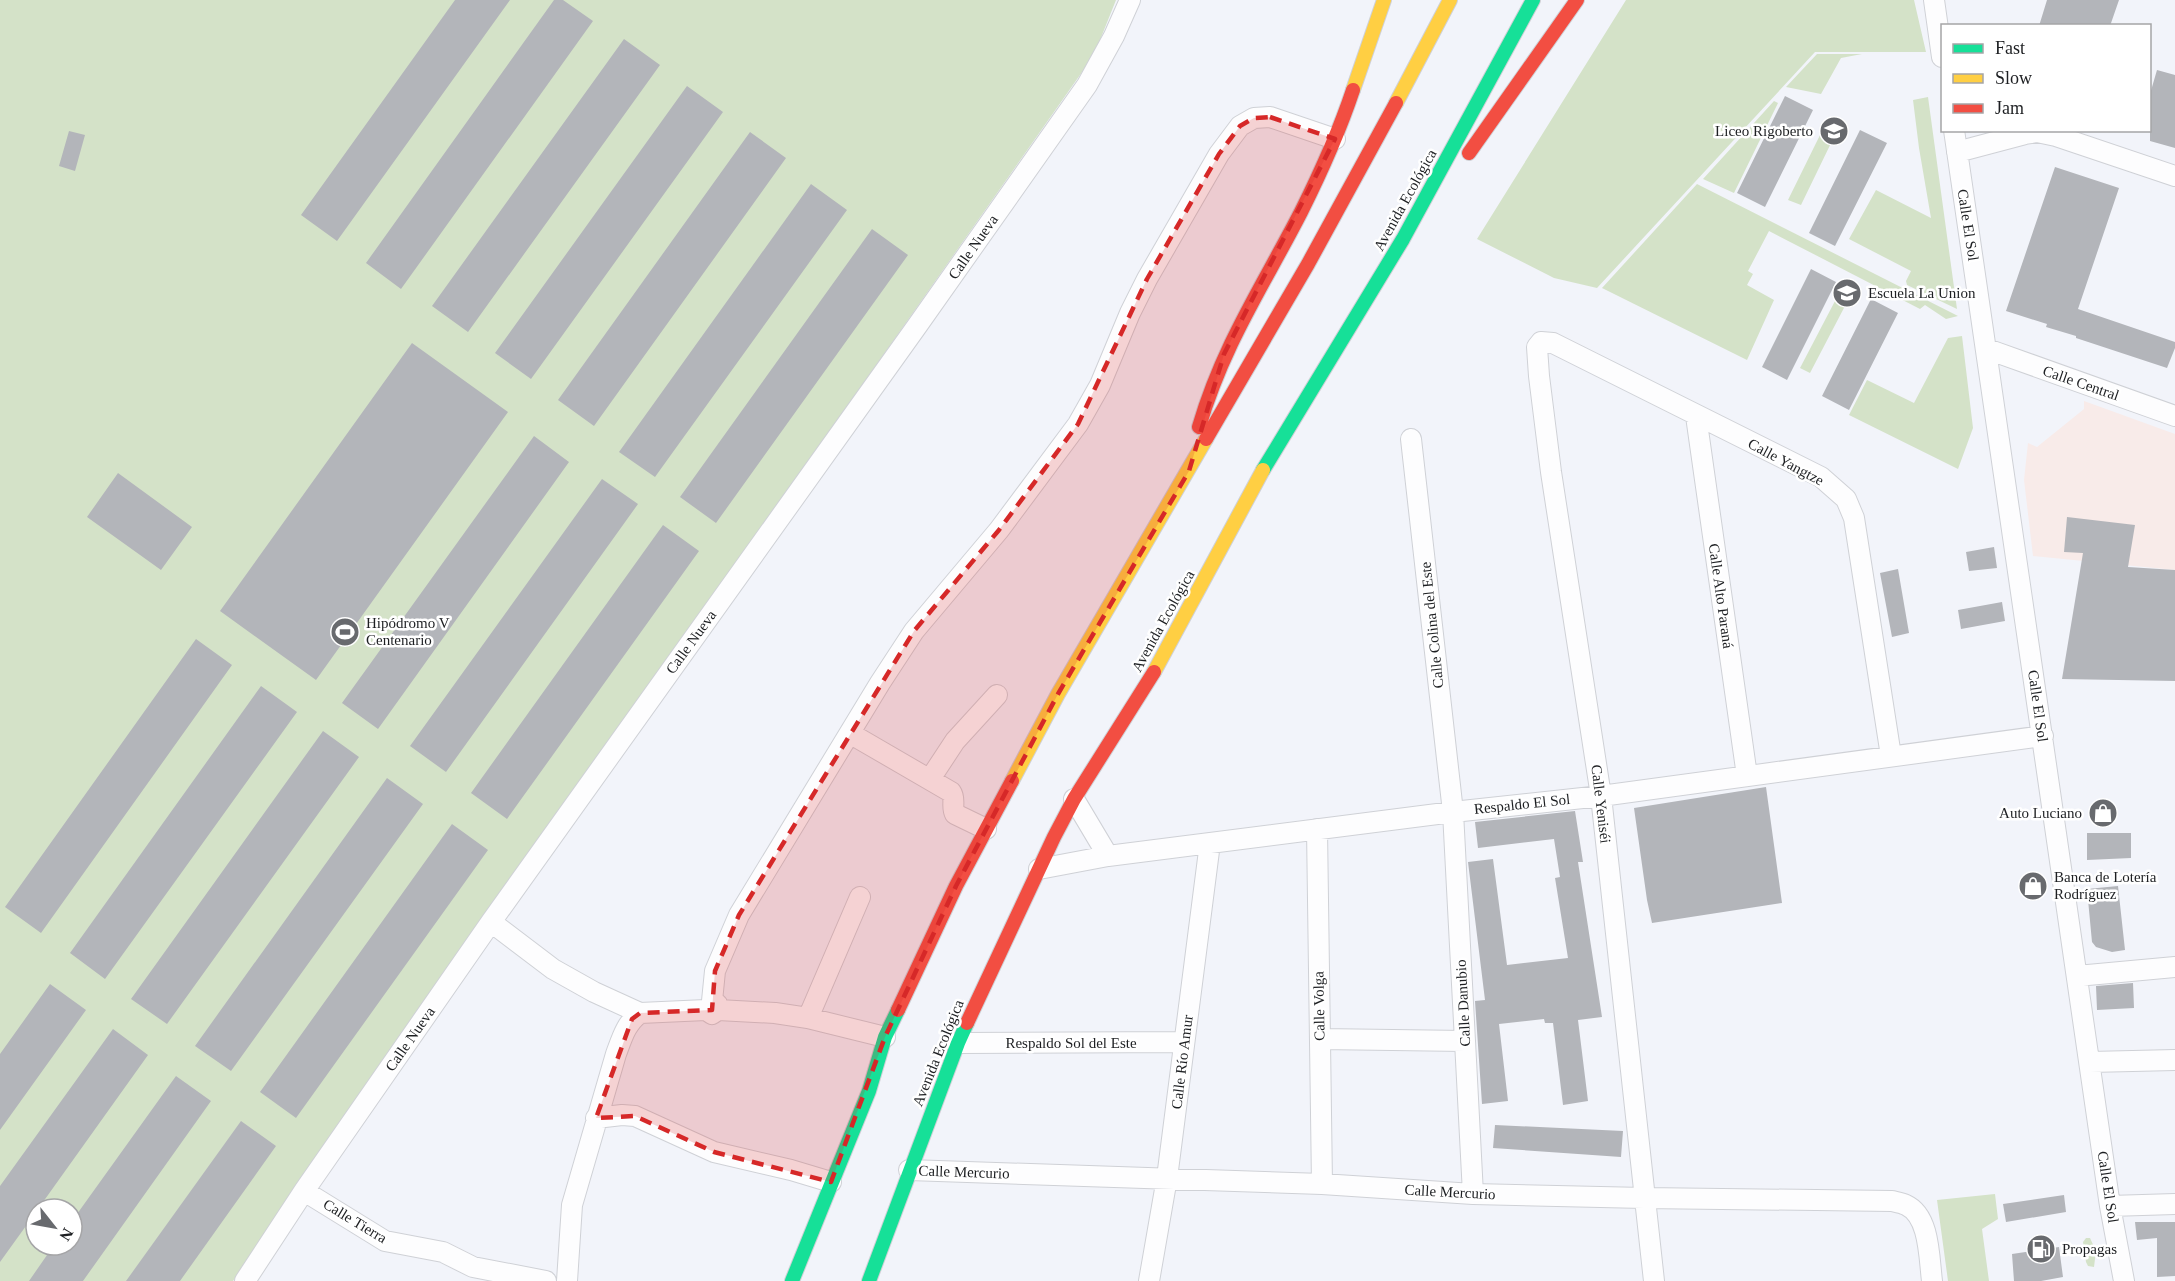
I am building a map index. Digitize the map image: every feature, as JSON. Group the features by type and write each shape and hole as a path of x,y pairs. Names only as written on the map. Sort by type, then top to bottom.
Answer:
{"main road":[{"path":"1189,471 1203,413 1224,354 1316,184 1335,139 1384,0"},
{"path":"792,1281 869,1091 885,1037 956,886 1058,694 1308,264 1450,0"},
{"name":"Avenida Ecológica","path":"868,1281 958,1043 1074,799 1152,676 1267,462 1403,239 1533,0"},
{"path":"1403,239 1474,147 1577,0"}],"street":[{"name":"Calle Nueva","path":"245,1281 304,1191 491,922 1080,94 1100,63 1130,0"},
{"path":"1934,0 1941,50"},
{"path":"712,1007 715,971 740,915 880,683 914,631 999,530 1078,424 1100,385 1130,313 1219,154 1240,126 1254,118 1270,117 1335,139"},
{"name":"Calle El Sol","path":"1954,132 2110,1206 2124,1281"},
{"path":"1957,152 2013,136 2037,132 2175,176"},
{"name":"Calle Yeniséi","path":"1553,343 1541,342 1538,347 1539,376 1553,484 1601,796 1654,1281"},
{"name":"Calle Yangtze","path":"1553,343 1821,477 1846,499 1854,518 1891,756"},
{"name":"Calle Central","path":"1987,349 2175,416"},
{"name":"Calle Alto Paraná","path":"1696,416 1747,776"},
{"name":"Calle Colina del Este","path":"1411,439 1453,812"},
{"path":"930,780 955,741 996,695"},
{"path":"851,734 952,794 955,814 986,830"},
{"name":"Respaldo El Sol","path":"1039,869 1108,856 1453,812 1601,796 2043,736"},
{"path":"1074,799 1108,856"},
{"name":"Calle Danubio","path":"1453,812 1473,1194"},
{"name":"Calle Volga","path":"1317,829 1322,1184"},
{"name":"Calle Río Amur","path":"1149,1281 1167,1178 1210,843"},
{"path":"808,1018 860,897"},
{"path":"491,922 553,969 594,992 640,1013 712,1007 775,1013 808,1018 885,1037"},
{"path":"2077,976 2175,967"},
{"path":"567,1281 572,1205 616,1054 625,1030 632,1019 640,1013"},
{"path":"1320,1039 1465,1041"},
{"name":"Respaldo Sol del Este","path":"958,1043 1184,1042"},
{"path":"2090,1062 2175,1060"},
{"path":"596,1118 635,1116 714,1152 831,1182"},
{"name":"Calle Mercurio","path":"909,1170 1322,1184 1473,1194 1892,1201 1907,1205 1919,1216 1926,1235 1932,1281"},
{"name":"Calle Tierra","path":"304,1191 386,1241 443,1252 473,1267 536,1280"},
{"path":"2110,1206 2175,1204"}],"highlighted area":[{"path":"1270,117 1335,139 1224,354 1189,471 1058,694 956,886 885,1037 831,1182 714,1152 635,1116 596,1118 632,1019 640,1013 712,1010 715,971 739,915 914,631 999,530 1078,424 1147,279 1219,154 1240,126 1254,118"}],"shaded area":[{"path":"2084,401 2175,434 2175,570 2033,556 2024,480 2028,443 2037,447 2084,409"}],"green space":[{"name":"Hipódromo V Centenario","path":"0,0 1116,0 1094,55 233,1281 0,1281"},
{"path":"1626,0 1914,0 1926,52 1815,52 1597,288 1554,278 1477,239"},
{"path":"1817,54 1862,54 1841,58 1821,94 1786,87"},
{"path":"1928,97 1957,309 1907,285 1906,281 1911,271 1849,239 1876,190 1931,218 1913,100"},
{"path":"1774,101 1778,103 1734,193 1703,179"},
{"path":"1821,133 1833,139 1801,205 1788,200"},
{"path":"1697,184 1958,316 1946,319 1925,305 1920,309 1769,231 1748,271 1753,274 1747,285 1774,300 1747,360 1602,288"},
{"path":"1835,301 1845,306 1810,373 1800,368"},
{"path":"1962,336 1973,428 1958,469 1849,415 1867,380 1914,403 1948,338"},
{"path":"1995,1194 1998,1219 1982,1229 1989,1281 1948,1281 1937,1200"},
{"path":"2086,1238 2090,1238 2096,1251 2094,1267 2088,1266 2086,1262 2083,1242"}],"building":[{"path":"455,0 510,0 337,241 301,215"},
{"path":"554,0 563,0 593,21 401,289 366,263"},
{"path":"2047,0 2119,0 2111,24 2040,24"},
{"path":"624,39 660,65 468,332 432,306"},
{"path":"2157,70 2175,75 2175,148 2150,141 2151,91"},
{"path":"687,86 723,112 531,379 495,353"},
{"path":"1785,96 1813,110 1765,207 1737,193"},
{"path":"1860,130 1887,143 1835,246 1809,233"},
{"path":"69,131 85,135 75,171 59,166"},
{"path":"750,132 786,158 594,426 558,400"},
{"path":"2055,167 2119,188 2078,309 2175,342 2167,368 2076,338 2076,336 2046,327 2047,324 2006,311"},
{"path":"811,184 847,210 655,477 619,452"},
{"path":"872,229 908,255 716,523 680,497"},
{"path":"1811,269 1836,282 1787,380 1762,367"},
{"path":"1871,299 1898,313 1849,410 1822,396"},
{"path":"412,343 508,412 316,680 220,611"},
{"path":"534,436 569,462 378,729 342,703"},
{"path":"118,473 192,527 161,570 87,517"},
{"path":"602,479 638,504 446,772 410,746"},
{"path":"2067,517 2135,525 2128,567 2175,570 2175,681 2062,679 2083,553 2064,552"},
{"path":"663,525 699,551 507,819 471,793"},
{"path":"1994,547 1997,568 1969,571 1966,552"},
{"path":"1898,569 1909,633 1892,637 1880,573"},
{"path":"2002,602 2005,621 1961,629 1958,610"},
{"path":"196,639 232,665 41,933 5,907"},
{"path":"261,686 297,712 105,979 70,953"},
{"path":"323,731 359,757 167,1024 131,999"},
{"path":"387,778 423,804 231,1071 195,1046"},
{"path":"1766,787 1782,903 1652,923 1634,808"},
{"path":"1575,811 1583,862 1578,862 1602,1017 1578,1020 1588,1101 1563,1105 1553,1023 1545,1023 1544,1019 1499,1024 1508,1101 1482,1104 1475,1001 1485,1000 1468,862 1493,859 1507,965 1568,958 1555,878 1560,877 1554,839 1478,848 1475,822"},
{"path":"452,824 488,850 296,1118 260,1092"},
{"path":"2087,833 2131,833 2131,858 2087,860"},
{"path":"2118,886 2125,950 2112,952 2096,947 2092,942 2087,889"},
{"path":"2133,983 2134,1008 2097,1010 2096,986"},
{"path":"50,984 86,1010 0,1130 0,1054"},
{"path":"113,1029 148,1055 47,1197 24,1197 24,1229 0,1262 0,1186"},
{"path":"176,1076 211,1101 83,1281 29,1281 46,1257 84,1257 84,1204"},
{"path":"241,1121 276,1146 180,1281 126,1281"},
{"path":"1495,1125 1623,1131 1621,1157 1493,1148"},
{"path":"2064,1195 2066,1212 2006,1222 2003,1204"},
{"path":"2135,1222 2175,1222 2175,1276 2157,1277 2157,1238 2137,1240"},
{"path":"2059,1247 2063,1277 2041,1281 2014,1281 2012,1254"}],"traffic: fast":[{"path":"1263,470 1403,239 1533,0"},
{"path":"792,1281 869,1091 885,1037 898,1010"},
{"path":"869,1281 967,1023"}],"traffic: slow":[{"path":"1353,90 1384,0"},
{"path":"1396,103 1450,0"},
{"path":"1012,781 1058,694 1206,439"},
{"path":"1154,672 1263,470"}],"traffic: jam":[{"path":"1469,153 1577,0"},
{"path":"1199,427 1232,342 1323,167 1353,90"},
{"path":"1206,439 1308,264 1396,103"},
{"path":"967,1023 1074,799 1154,672"},
{"path":"898,1010 956,886 1012,781"}],"place":[{"name":"Liceo Rigoberto","path":"1834,131"},
{"name":"Escuela La Union","path":"1847,293"},
{"name":"Hipódromo V Centenario","path":"345,632"},
{"name":"Auto Luciano","path":"2103,813"},
{"name":"Banca de Lotería Rodríguez","path":"2033,886"},
{"name":"Propagas","path":"2041,1249"}]}
